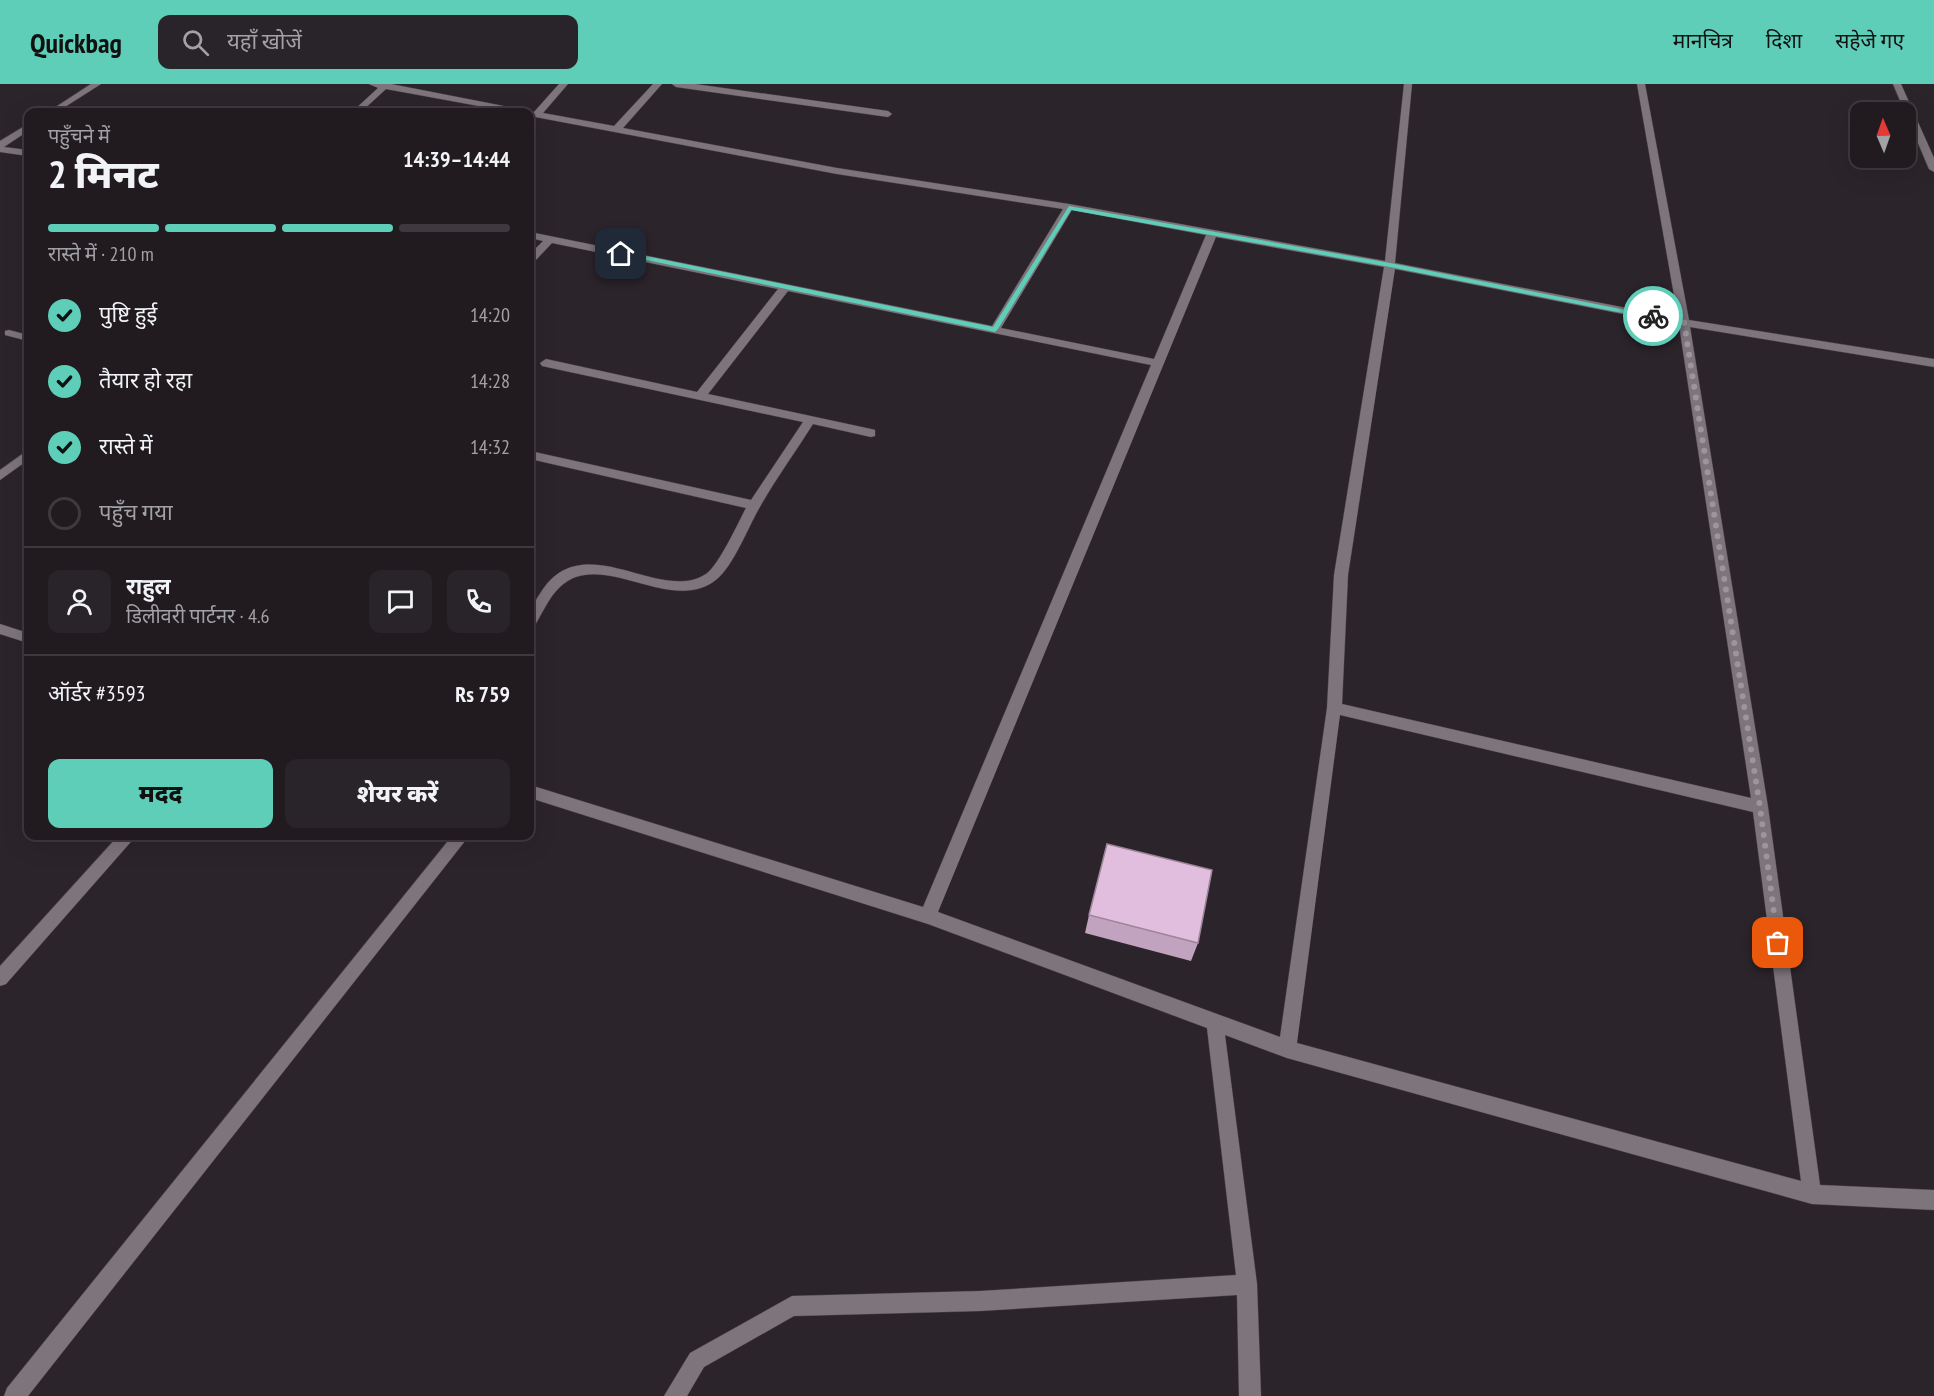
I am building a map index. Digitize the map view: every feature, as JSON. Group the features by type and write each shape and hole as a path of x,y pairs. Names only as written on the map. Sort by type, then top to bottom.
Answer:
{"street":[{"path":"58,108 97,84"},
{"path":"373,84 506,108"},
{"path":"537,114 564,84"},
{"path":"617,129 658,84"},
{"path":"676,84 888,114"},
{"path":"1287,1049 1334,708 1341,575 1390,265 1408,84"},
{"path":"1641,84 1684,322 1760,807 1812,1194"},
{"path":"1897,84 1934,169"},
{"path":"360,108 386,85"},
{"path":"534,113 837,171 1069,207 1390,265 1684,322 1934,363"},
{"path":"0,147 24,130"},
{"path":"0,147 24,152"},
{"path":"995,329 1069,207"},
{"path":"928,916 1212,233"},
{"path":"534,236 1158,363"},
{"path":"534,256 550,239"},
{"path":"700,396 785,287"},
{"path":"9,333 24,337"},
{"path":"546,363 870,433"},
{"path":"534,615 556,582 574,571 602,570 672,585 696,585 714,576 754,506 810,420"},
{"path":"534,456 754,506"},
{"path":"0,476 24,457"},
{"path":"0,629 24,637"},
{"path":"1334,708 1760,807"},
{"path":"534,793 928,916 1287,1049 1812,1194 1934,1200"},
{"path":"0,978 124,840"},
{"path":"15,1396 458,840"},
{"path":"1215,1023 1247,1284 1250,1396"},
{"path":"675,1396 697,1360 792,1306 980,1301 1247,1284"}],"building":[{"path":"1107,844 1212,870 1198,943 1089,915"}],"way so far":[{"path":"1653,316 1684,322 1760,807 1778,943"}],"route":[{"path":"621,254 995,329 1069,207 1390,265 1653,316"}]}
